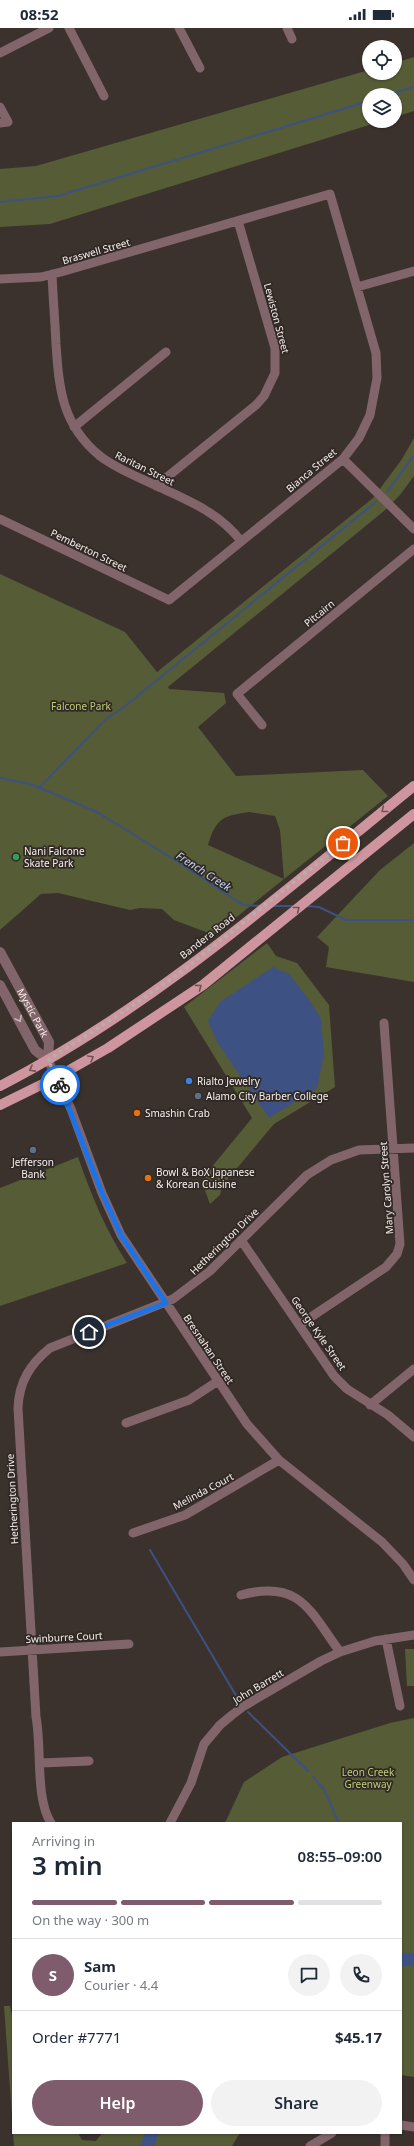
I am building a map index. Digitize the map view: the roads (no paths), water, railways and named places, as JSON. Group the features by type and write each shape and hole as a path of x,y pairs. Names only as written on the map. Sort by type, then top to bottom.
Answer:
{"main road":[{"name":"Bandera Road","path":"0,1086 48,1060 129,1008 248,920 414,786"},
{"path":"0,1105 57,1078 108,1048 203,985 414,814"},
{"path":"342,844 356,861"}],"street":[{"path":"0,53 49,28"},
{"path":"69,28 104,96"},
{"path":"179,28 200,68"},
{"path":"287,28 292,39"},
{"path":"0,107 4,123"},
{"name":"Bianca Street","path":"169,600 343,458 365,427 374,403 377,378 376,353 330,194 238,221"},
{"name":"Braswell Street","path":"0,279 52,274 238,221"},
{"name":"Lewiston Street","path":"156,486 256,405 267,391 275,373 275,348 238,221"},
{"path":"357,287 414,271"},
{"name":"Raritan Street","path":"52,274 60,390 66,412 74,427 92,449 105,460 212,513 233,531 241,541"},
{"path":"74,427 166,352"},
{"path":"343,458 414,529"},
{"name":"Pemberton Street","path":"0,519 169,600"},
{"name":"Pitcairn","path":"262,725 237,694 414,549"},
{"name":"Mystic Park","path":"0,952 49,1042 48,1060"},
{"name":"Mystic Park","path":"0,985 35,1050 48,1060"},
{"name":"Mary Carolyn Street","path":"299,1325 386,1267 397,1254 400,1237 384,1024"},
{"name":"Bresnahan Street","path":"48,1060 71,1109 102,1193 121,1235 247,1424 279,1460 382,1542 403,1564 414,1580"},
{"name":"Hetherington Drive","path":"51,1822 44,1806 32,1650 18,1408 23,1380 39,1357 50,1348 166,1303 193,1286 210,1272 296,1185 319,1167 344,1154 359,1150 414,1148"},
{"name":"George Kyle Street","path":"241,1240 334,1376 347,1390 388,1415 414,1437"},
{"path":"370,1405 414,1369"},
{"path":"126,1422 189,1400 218,1381"},
{"name":"Melinda Court","path":"133,1533 185,1515 279,1460"},
{"path":"241,1595 269,1590 290,1594 308,1607 340,1652"},
{"name":"John Barrett","path":"171,1822 191,1783 204,1744 220,1724 244,1706 321,1661 340,1652 386,1639 414,1635"},
{"path":"386,1639 400,1706"},
{"name":"Swinburre Court","path":"0,1652 129,1644"},
{"path":"40,1763 89,1761"},
{"path":"402,2125 414,2127"},
{"path":"310,2146 330,2134"},
{"path":"385,2134 385,2146"}],"water":[{"path":"273,967 289,974 310,1001 321,1019 324,1054 317,1088 269,1118 217,1042 208,1021 220,1002"}],"waterway":[{"path":"402,91 414,87"},
{"path":"0,202 58,196 362,103"},
{"path":"387,492 414,455"},
{"path":"39,788 106,719 124,707 377,501"},
{"name":"French Creek","path":"0,778 31,784 97,812 178,862 243,905 262,906"},
{"name":"French Creek","path":"272,906 294,906"},
{"name":"French Creek","path":"306,906 319,907 346,920 414,920"},
{"path":"150,1550 238,1699"},
{"path":"248,1712 308,1771"},
{"path":"313,1777 323,1788 339,1822"},
{"path":"402,1960 414,1959"},
{"path":"147,2146 152,2134"}],"place":[{"name":"Nani Falcone Skate Park","path":"16,857"},
{"name":"Rialto Jewelry","path":"189,1081"},
{"name":"Alamo City Barber College","path":"198,1096"},
{"name":"Smashin Crab","path":"137,1113"},
{"name":"Jefferson Bank","path":"33,1150"},
{"name":"Bowl & BoX Japanese & Korean Cuisine","path":"148,1178"}],"park label":[{"name":"Falcone Park","path":"81,706"},
{"name":"Leon Creek Greenway","path":"368,1778"}]}
